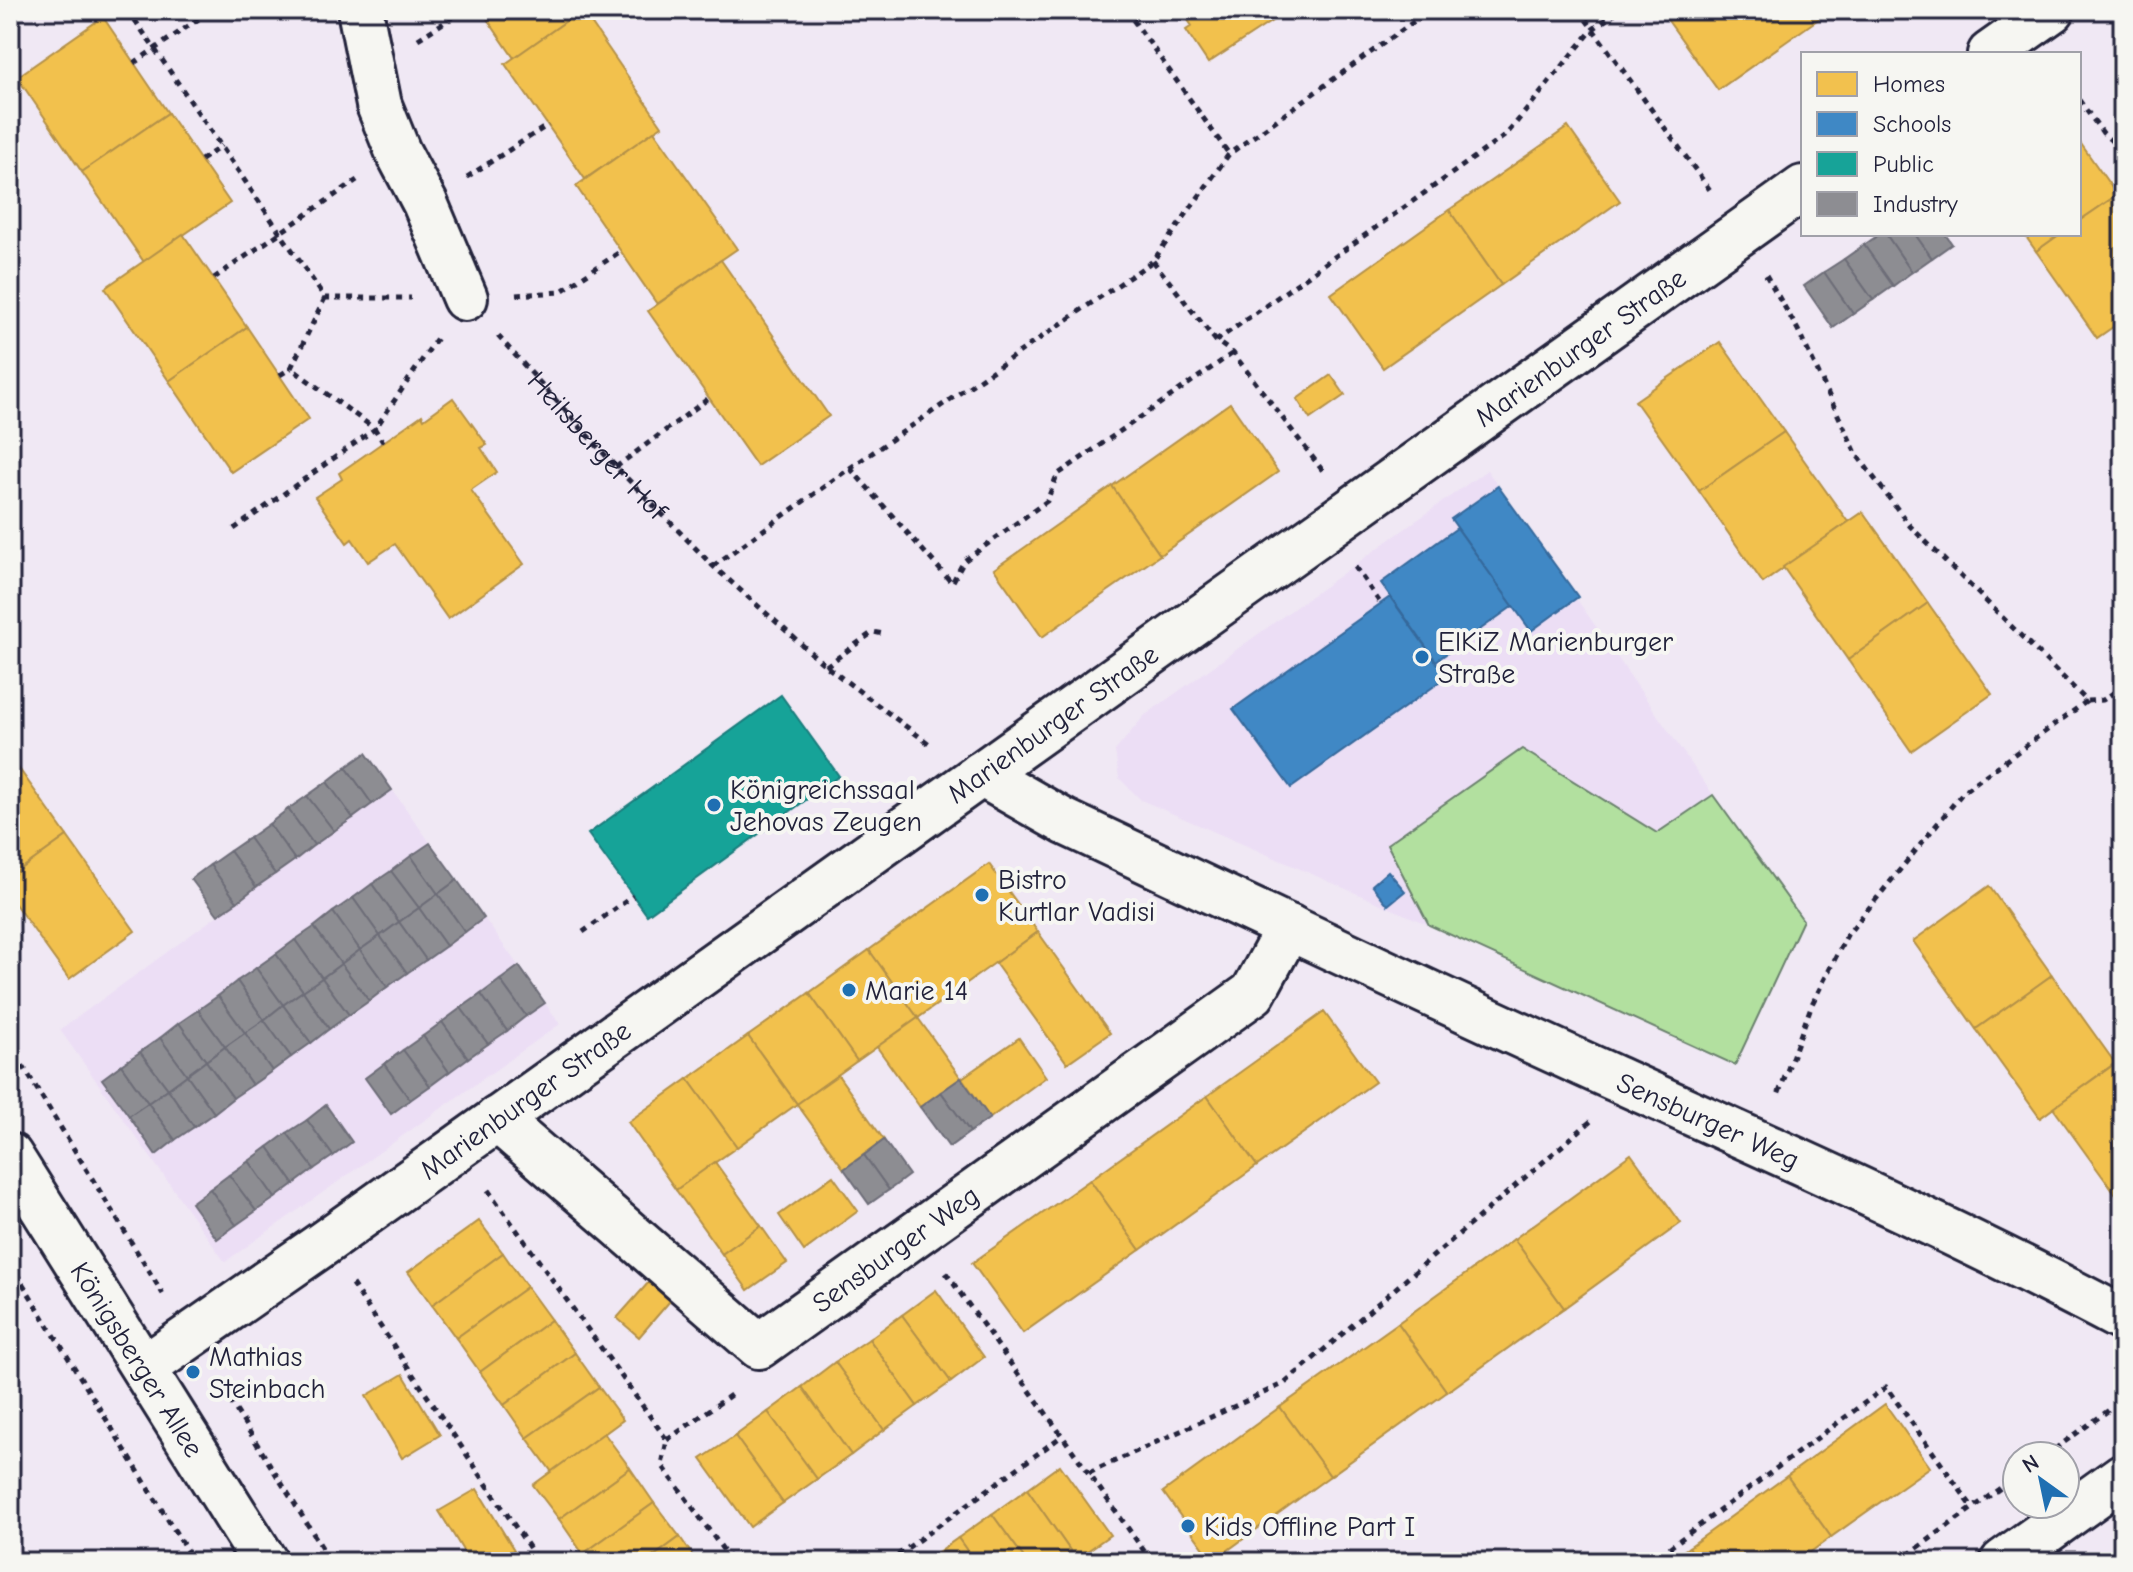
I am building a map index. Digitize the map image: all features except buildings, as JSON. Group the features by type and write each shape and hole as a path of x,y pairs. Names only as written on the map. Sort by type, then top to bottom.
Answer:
{"street":[{"path":"360,10 379,105 465,298"},
{"path":"1993,52 2052,10"},
{"name":"Marienburger Straße","path":"144,1368 324,1243 1801,189"},
{"name":"Sensburger Weg","path":"981,774 1065,822 1759,1142 2059,1285 2123,1319"},
{"name":"Sensburger Weg","path":"759,1346 1253,993 1289,927"},
{"path":"497,1119 759,1346"},
{"name":"Königsberger Allee","path":"10,1156 265,1562"},
{"path":"2003,1562 2123,1476"}],"path":[{"path":"128,10 325,298"},
{"path":"134,63 212,10"},
{"path":"1126,10 1229,154"},
{"path":"713,566 850,468 1153,261 1229,154 1430,10"},
{"path":"1579,10 1741,232 1798,330 1857,455 1910,526 2087,701"},
{"path":"1216,341 1506,135 1593,29 1620,10"},
{"path":"2081,103 2103,133 2123,151"},
{"path":"425,203 548,125"},
{"path":"201,160 222,146"},
{"path":"214,278 398,152"},
{"path":"325,298 465,298 560,292 621,251"},
{"path":"1153,261 1216,341 1233,353 1352,509"},
{"path":"280,375 291,368 325,298"},
{"path":"234,529 375,429 465,298"},
{"name":"Heilsberger Hof","path":"465,298 616,467 713,566 826,666 927,743 981,774"},
{"path":"850,468 952,583 964,561 1047,501 1057,475 1233,353"},
{"path":"291,368 375,429 383,442"},
{"path":"616,467 709,398"},
{"path":"826,666 873,632 883,634"},
{"path":"1759,1142 1812,1004 1847,935 1964,791 2087,701 2103,700 2123,686"},
{"path":"583,932 633,896"},
{"path":"1089,1473 1285,1383 1589,1125 1613,1077"},
{"path":"457,1147 667,1440"},
{"path":"918,1233 1152,1562"},
{"path":"324,1243 539,1562"},
{"path":"10,1263 194,1562"},
{"path":"732,1562 662,1465 667,1440 752,1379 759,1346"},
{"path":"1650,1562 1886,1387 1973,1508"},
{"path":"2067,1440 2123,1400"},
{"path":"888,1562 1062,1436"},
{"path":"1898,1562 2001,1488"},
{"path":"2103,1562 2123,1547"}],"shaded area":[{"name":"ElKiZ Marienburger Straße","path":"1487,470 1713,795 1657,833 1521,750 1388,844 1429,925 1141,800 1119,778 1115,751 1144,716"},
{"path":"366,753 560,1024 225,1262 60,1030 218,915 191,879"}],"green space":[{"path":"1522,749 1657,833 1713,795 1803,920 1735,1065 1429,925 1387,844"}],"place":[{"name":"ElKiZ Marienburger Straße","path":"1422,657"},
{"name":"Königreichssaal Jehovas Zeugen","path":"714,805"},
{"name":"Bistro Kurtlar Vadisi","path":"982,895"},
{"name":"Marie 14","path":"849,990"},
{"name":"Mathias Steinbach","path":"193,1372"},
{"name":"Kids Offline Part I","path":"1188,1526"}]}
